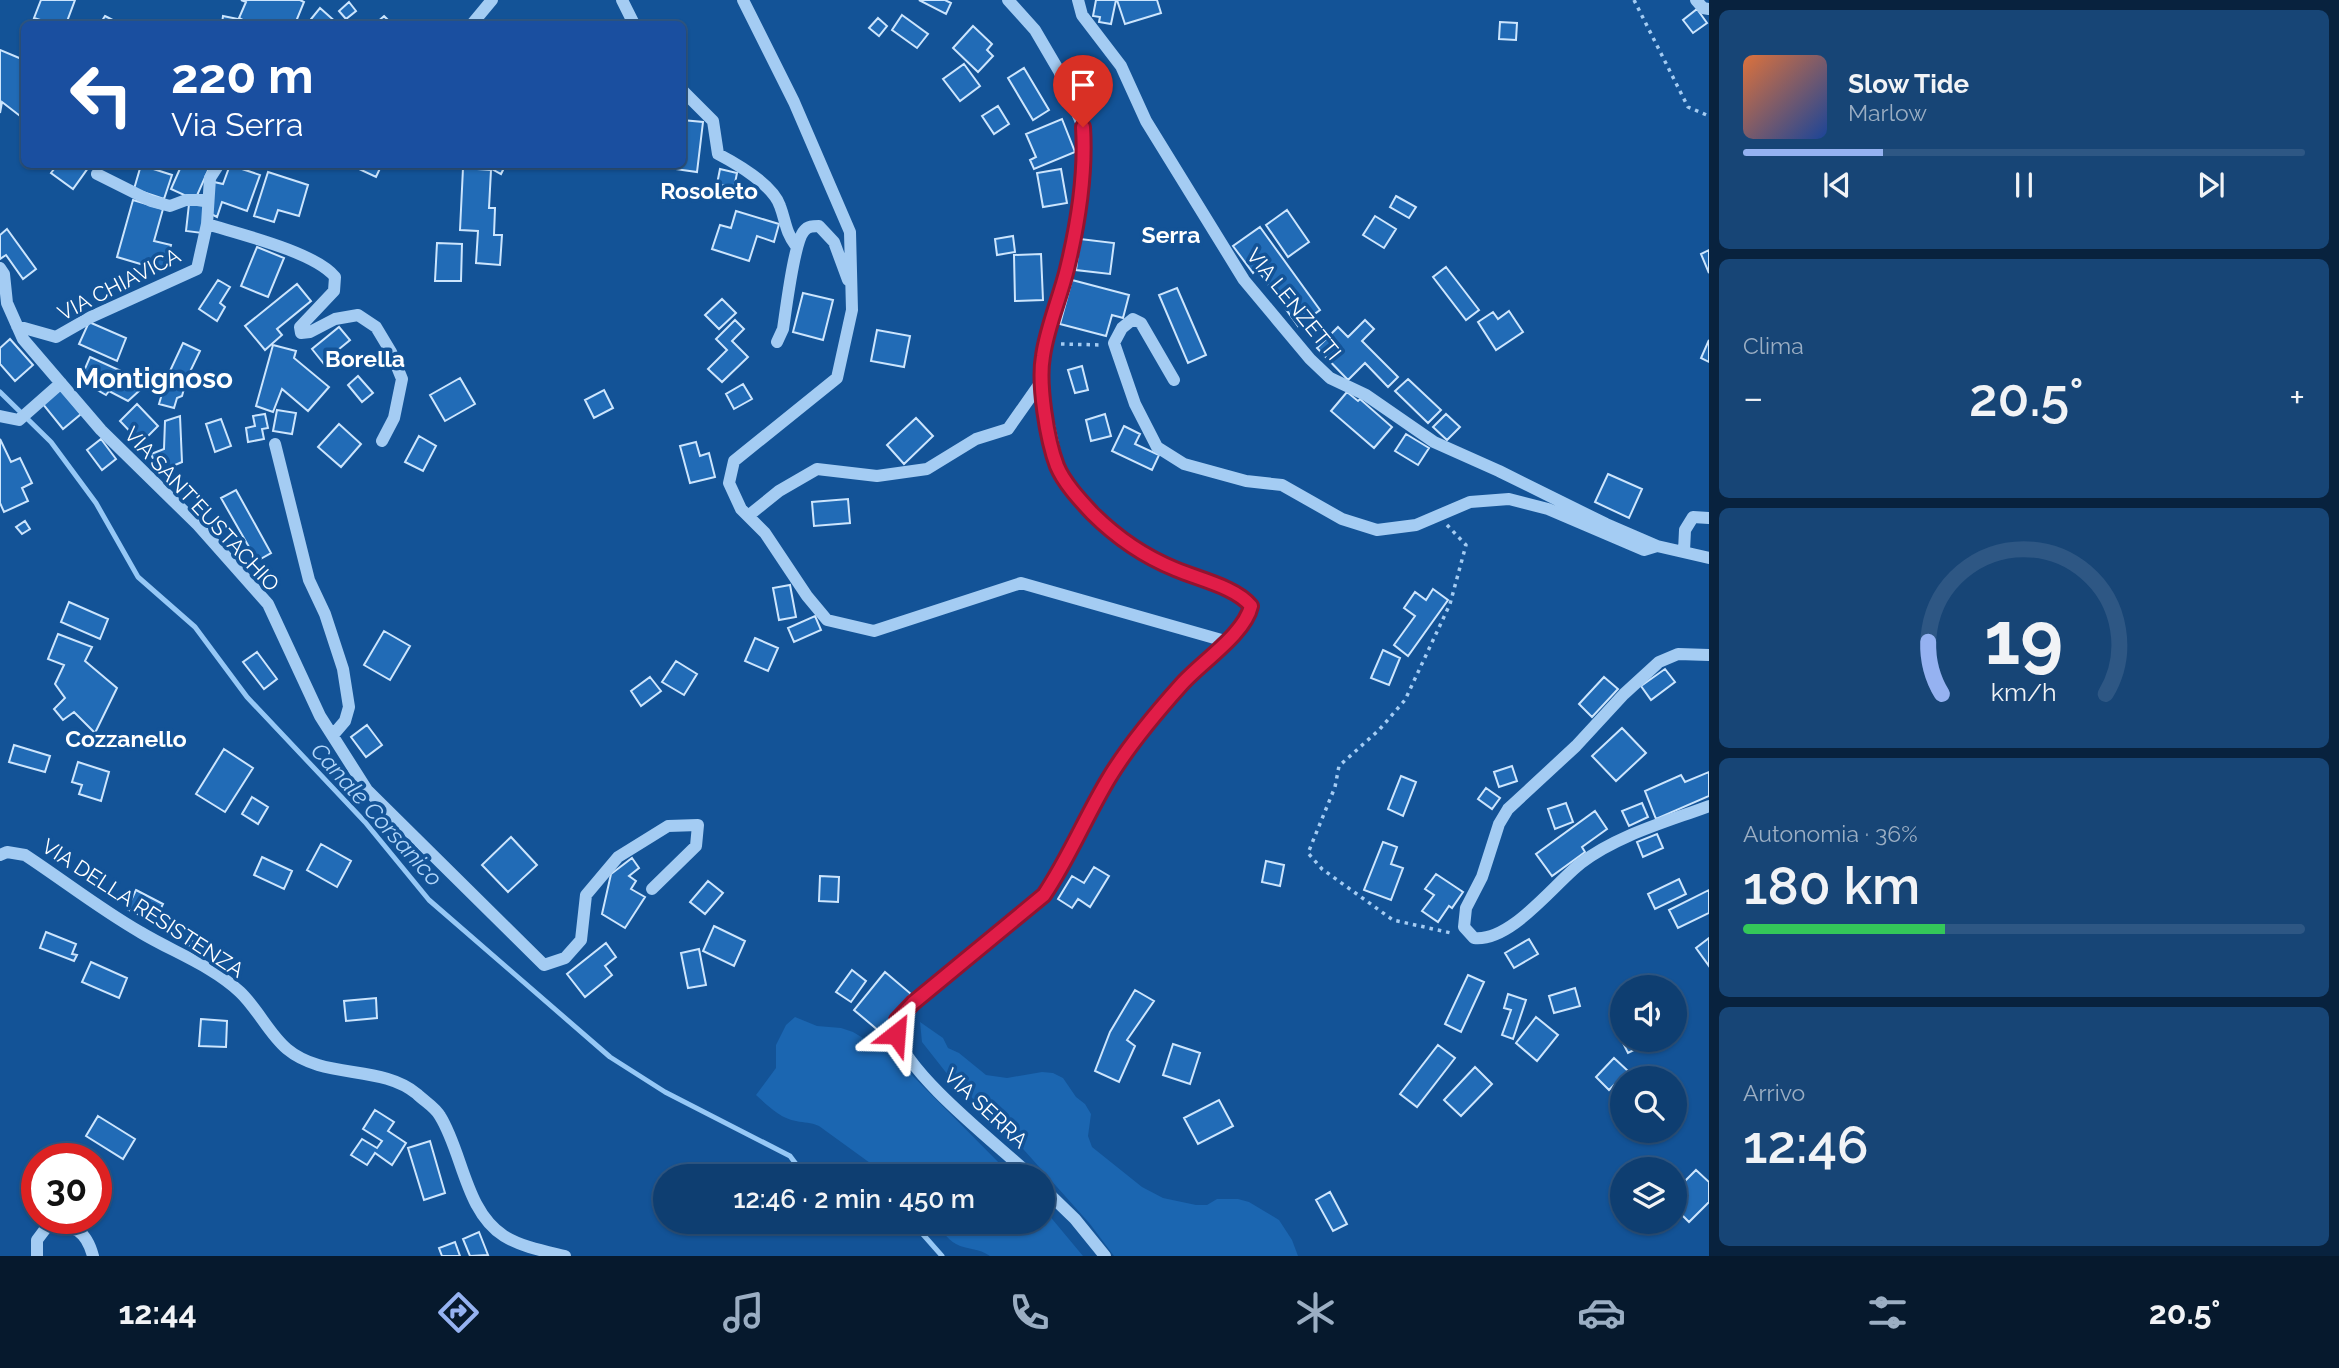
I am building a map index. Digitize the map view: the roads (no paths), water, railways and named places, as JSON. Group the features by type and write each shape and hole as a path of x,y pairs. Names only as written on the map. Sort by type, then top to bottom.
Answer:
{"street":[{"path":"474,21 492,0"},
{"path":"622,0 632,21"},
{"path":"743,0 794,102 850,232 852,310 837,377 734,461 729,483 741,509 765,533 807,596 827,620 874,631 1021,583 1225,642"},
{"name":"VIA SERRA","path":"1007,0 1041,40 1059,71 1083,127 1084,148 1076,225 1046,339 1041,381 1058,467 1073,491 1092,513 1139,552 1173,569 1231,591 1251,606 1249,614 1225,642 1182,683 1131,747 1109,779 1044,895 947,973 897,1020 896,1034 930,1084 1018,1164"},
{"name":"VIA LENZETTI","path":"1078,0 1082,15 1121,66 1146,121 1244,280 1310,359 1330,378 1366,395 1434,442 1606,524 1657,545 1709,558"},
{"path":"1696,0 1703,8 1709,9"},
{"path":"686,94 713,121 718,154 747,169 780,202 787,233 796,246"},
{"path":"216,168 210,178 207,224 281,247 328,267 335,277 334,292 300,327 301,333 310,332 335,319 358,315 376,327 391,352 402,379 394,418 382,441"},
{"path":"97,174 139,196 170,206 186,200 207,200"},
{"name":"VIA CHIAVICA","path":"17,326 56,337 90,317 197,269 207,224"},
{"path":"777,342 783,329 796,246 804,230 819,226 834,242 852,290"},
{"name":"VIA SANT'EUSTACHIO","path":"0,268 4,274 6,303 23,339 101,430 198,525 268,604 320,716 367,790 544,965 565,958 581,940 586,895 618,857 668,826 698,825 696,846 652,889"},
{"path":"1174,380 1141,323 1133,319 1122,328 1114,343 1135,404 1157,447 1184,464 1246,481 1282,485 1342,519 1377,530 1416,525 1470,502 1509,499 1548,509 1644,550 1657,545"},
{"path":"748,516 779,491 817,469 877,476 927,469 976,439 1008,429 1041,381"},
{"path":"0,416 19,420 61,383"},
{"path":"275,444 309,580 325,614 343,669 349,707 345,721 333,735"},
{"path":"1684,551 1685,530 1693,517 1709,518"},
{"path":"1709,655 1678,654 1659,662 1624,694 1576,746 1508,809 1499,824 1482,877 1466,908 1464,927 1474,938 1487,939 1504,930 1535,906 1582,863 1616,842 1709,806"},
{"name":"VIA DELLA RESISTENZA","path":"0,855 7,852 25,855 140,933 211,969 240,992 288,1049 314,1064 378,1077 411,1090 438,1113 453,1140 469,1186 484,1216 502,1235 520,1244 565,1256"},
{"path":"1055,1200 1075,1219 1105,1256"},
{"path":"37,1256 37,1240 49,1224 73,1226 89,1241 93,1256"}],"waterway":[{"name":"Canale Corsanico","path":"0,392 51,442 96,503 138,577 195,627 247,697 365,822 429,900 610,1057 665,1092 790,1156 796,1164"},
{"name":"Canale Corsanico","path":"923,1234 942,1256"}],"district":[{"name":"Rosoleto","path":"709,190"},
{"name":"Serra","path":"1171,234"},
{"name":"Borella","path":"365,358"},
{"name":"Montignoso","path":"154,378"},
{"name":"Cozzanello","path":"126,738"}]}
